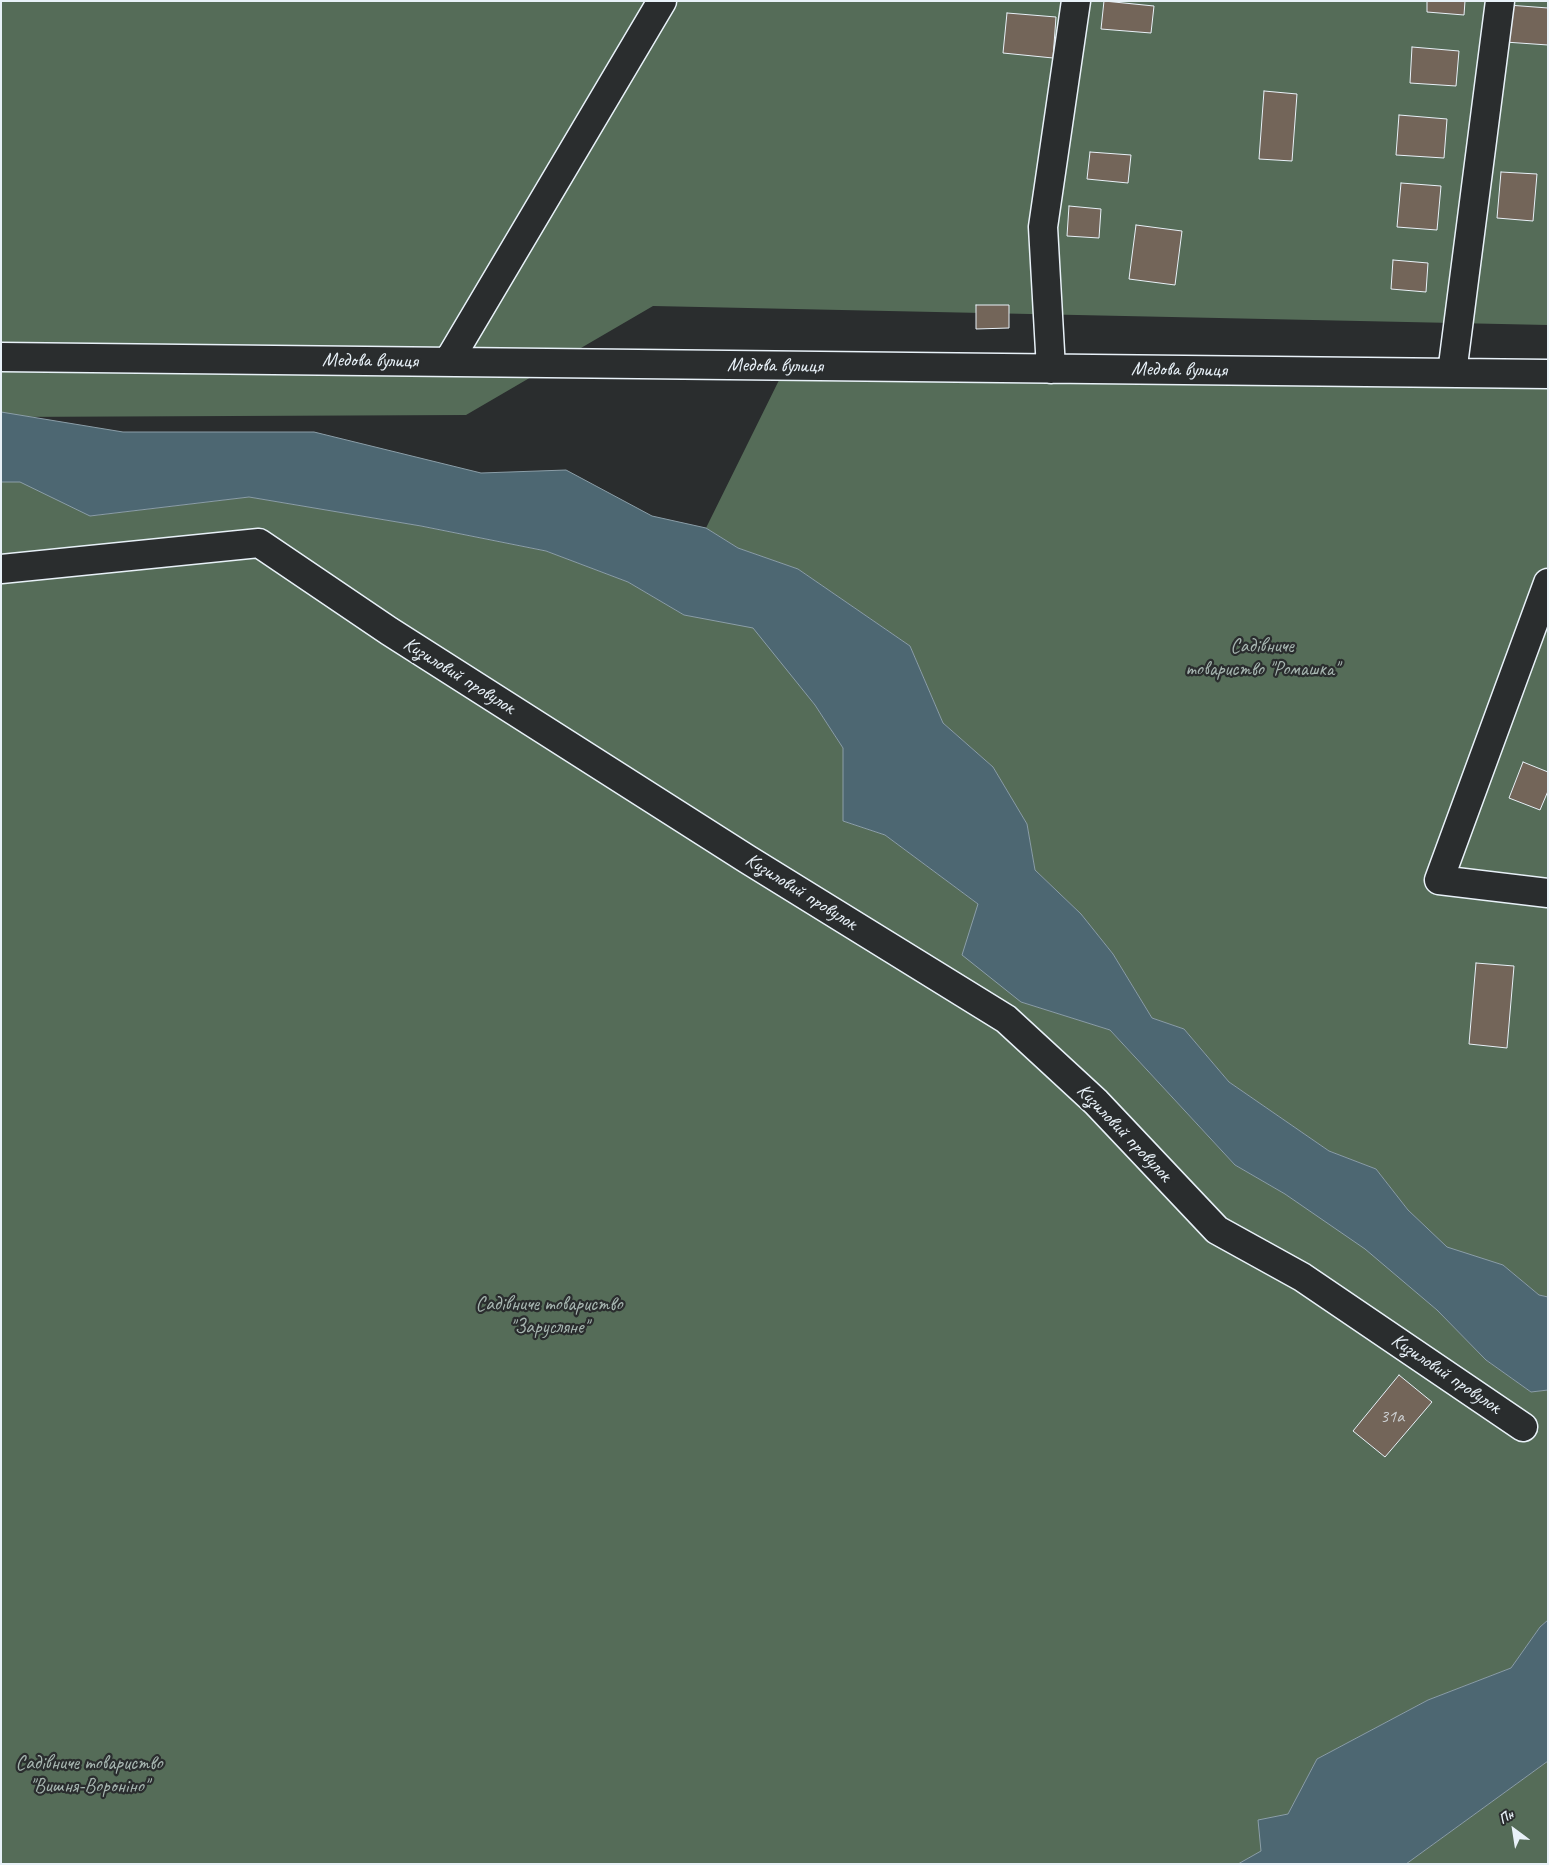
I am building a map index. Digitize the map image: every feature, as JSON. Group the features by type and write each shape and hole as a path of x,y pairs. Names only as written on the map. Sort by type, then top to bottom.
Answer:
{"street":[{"path":"448,362 662,1"},
{"path":"1051,369 1043,228 1076,1"},
{"path":"1452,373 1500,1"},
{"name":"Медова вулиця","path":"1,357 1548,374"},
{"name":"Кизиловий провулок","path":"1,569 259,543 397,636 747,859 1006,1019 1096,1102 1217,1230 1302,1277 1523,1427"},
{"path":"1548,583 1439,880 1548,893"}],"green space":[{"path":"1,1 1548,1 1548,325 653,306 466,415 1,417"},
{"name":"Садівниче товариство \"Ромашка\"","path":"786,366 1548,374 1548,1297 1539,1295 1503,1265 1447,1248 1408,1210 1376,1169 1329,1151 1229,1082 1184,1029 1152,1018 1113,954 1081,914 1035,870 1027,824 993,767 943,723 910,646 798,569 738,548 706,528"},
{"name":"Садівниче товариство \"Зарусляне\"","path":"20,481 91,516 249,497 421,526 546,551 628,582 684,615 753,627 815,705 843,748 843,821 885,835 978,904 1021,1002 1110,1030 1235,1165 1285,1194 1365,1248 1437,1310 1486,1360 1531,1392 1548,1390 1548,1620 1540,1627 1511,1668 1428,1700 1317,1759 1288,1814 1262,1851 1238,1864 1,1864 1,482"},
{"path":"1548,1761 1548,1864 1406,1864"}],"water":[{"path":"1,412 123,432 314,432 481,473 566,470 652,516 706,528 738,548 798,569 910,646 943,723 993,767 1027,824 1035,870 1081,914 1113,954 1152,1018 1184,1029 1229,1082 1329,1151 1376,1169 1408,1210 1447,1247 1503,1265 1539,1295 1548,1297 1548,1390 1531,1392 1486,1360 1437,1310 1365,1249 1285,1194 1235,1165 1110,1030 1021,1002 962,955 978,904 885,835 843,821 843,748 815,705 753,628 684,615 628,582 546,551 421,526 249,497 90,516 20,482 1,482"},
{"path":"1548,1620 1548,1761 1406,1864 1238,1864 1261,1851 1258,1820 1288,1814 1317,1759 1428,1700 1511,1668 1540,1627"}],"building":[{"path":"1104,1 1154,6 1151,33 1101,29"},
{"path":"1427,1 1465,1 1464,15 1427,12"},
{"path":"1508,5 1548,8 1548,45 1505,42"},
{"path":"1007,13 1056,17 1053,58 1003,53"},
{"path":"1412,47 1459,51 1456,86 1410,83"},
{"path":"1264,91 1297,94 1292,161 1259,159"},
{"path":"1399,115 1447,119 1444,158 1396,155"},
{"path":"1090,152 1131,155 1128,183 1087,179"},
{"path":"1501,172 1537,174 1533,221 1497,218"},
{"path":"1401,183 1441,186 1437,230 1397,227"},
{"path":"1069,206 1101,209 1099,238 1067,236"},
{"path":"1136,225 1182,231 1175,285 1129,279"},
{"path":"1393,260 1428,263 1426,292 1391,289"},
{"path":"976,305 1009,305 1009,328 976,329"},
{"path":"1523,762 1548,772 1548,791 1540,810 1509,798"},
{"path":"1476,963 1514,966 1507,1048 1469,1044"},
{"path":"1399,1375 1432,1402 1385,1457 1353,1431"}],"park label":[{"name":"Садівниче товариство \"Вишня-Вороніно\"","path":"89,1776"}]}
